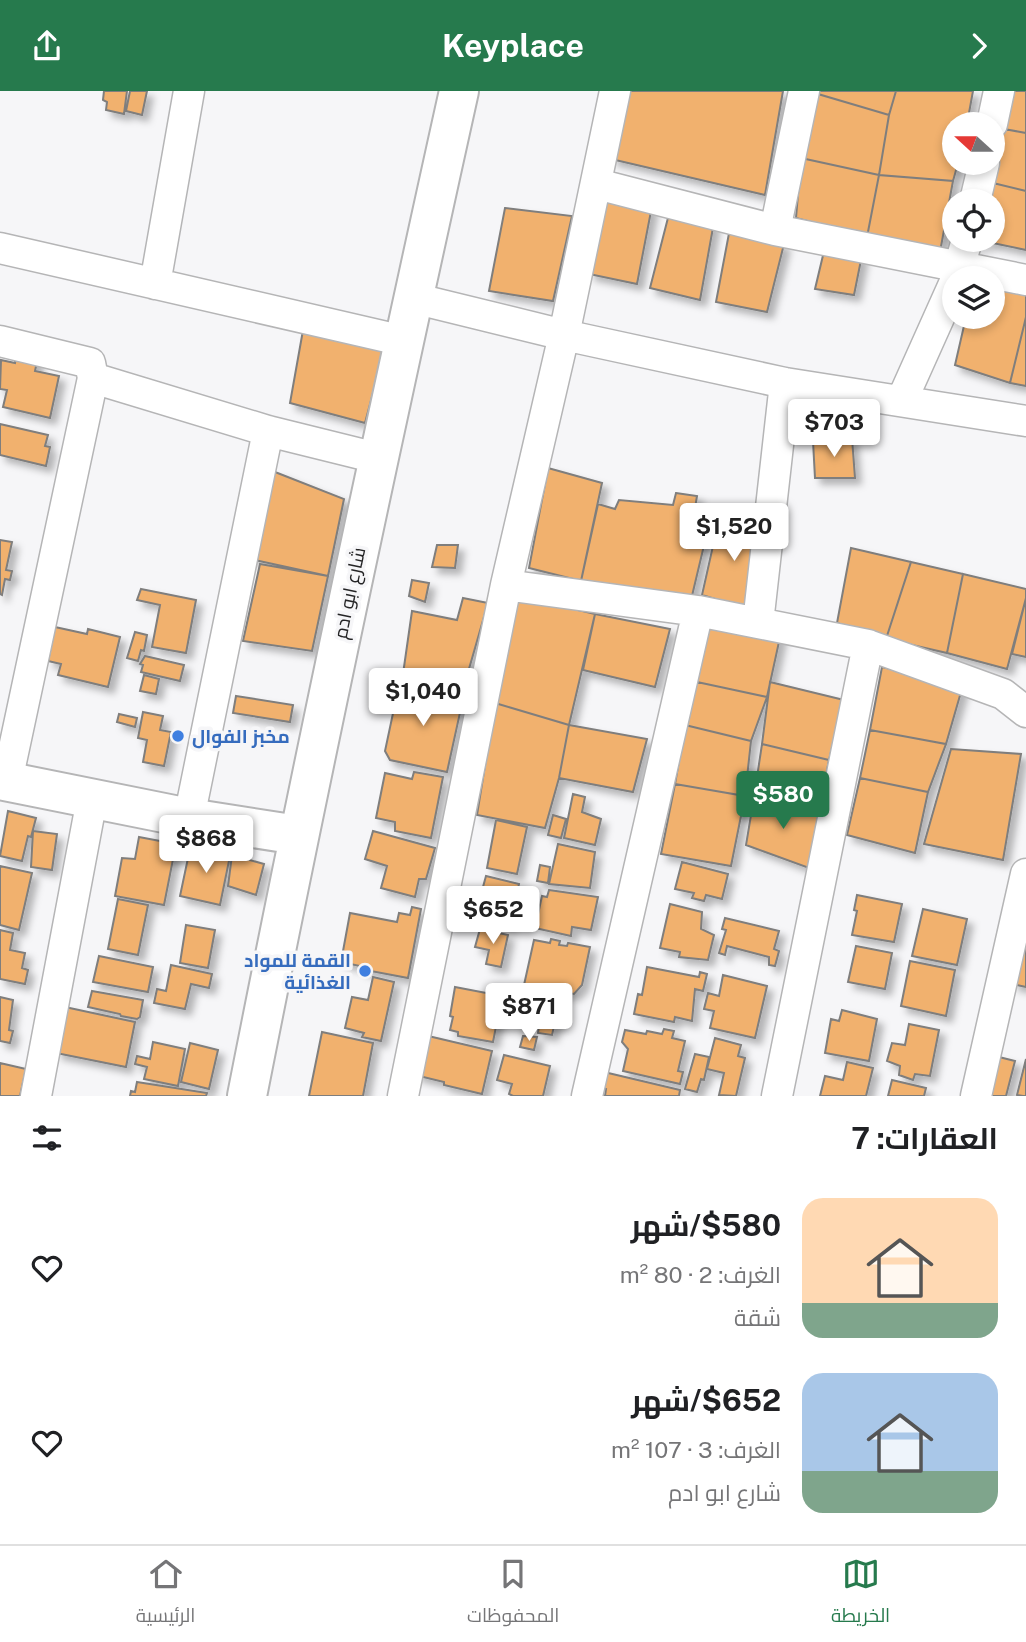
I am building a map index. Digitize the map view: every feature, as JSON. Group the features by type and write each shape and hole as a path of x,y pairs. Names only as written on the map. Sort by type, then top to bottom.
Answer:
{"street":[{"path":"155,284 189,91"},
{"name":"شارع ابو ادم","path":"247,1096 298,835 377,458 459,91"},
{"path":"403,1096 506,585 564,335 615,91"},
{"path":"775,230 804,91"},
{"path":"995,112 999,91"},
{"path":"597,184 775,230 955,266"},
{"path":"0,248 404,341"},
{"path":"1005,276 1026,280"},
{"path":"413,299 785,383 1026,421"},
{"path":"902,400 942,308"},
{"path":"0,341 90,363 93,378 4,781 188,818 298,835"},
{"path":"93,378 268,431 377,458"},
{"path":"758,623 785,383"},
{"path":"188,818 268,431"},
{"path":"506,585 698,611 868,645 1003,694 1026,712"},
{"path":"587,1096 698,611"},
{"path":"777,1096 868,645"},
{"path":"36,1096 92,799"},
{"path":"976,1096 1026,874"}],"building":[{"path":"104,91 127,91 124,114 106,110"},
{"path":"130,91 147,91 142,115 126,111"},
{"path":"627,91 783,91 765,195 611,159"},
{"path":"819,91 896,91 889,115 818,94"},
{"path":"896,91 973,91 969,112 942,112 942,175 955,175 953,181 879,175 889,115"},
{"path":"1013,91 1026,91 1026,133 1005,129"},
{"path":"818,94 889,115 879,175 801,158"},
{"path":"1005,129 1026,133 1026,191 993,183 995,175 1005,175"},
{"path":"801,158 879,175 867,237 796,218"},
{"path":"879,175 953,181 952,189 942,189 940,252 867,237"},
{"path":"993,183 1026,191 1026,250 1005,246 1005,189 992,189"},
{"path":"603,194 652,206 637,284 589,274"},
{"path":"505,208 572,216 553,301 489,291"},
{"path":"670,210 714,222 700,300 650,288"},
{"path":"730,228 784,244 767,312 716,302"},
{"path":"825,247 862,255 854,295 815,289"},
{"path":"1005,279 1026,281 1026,317 1010,383 955,365 963,329 1005,329"},
{"path":"1026,317 1026,386 1010,383"},
{"path":"305,319 388,337 365,423 290,403"},
{"path":"17,353 38,357 35,371 59,376 50,418 3,407 7,390 0,389 1,360 15,363"},
{"path":"0,424 48,435 45,446 50,447 46,466 0,455"},
{"path":"852,438 855,478 815,478 813,441"},
{"path":"548,468 602,483 581,581 529,568"},
{"path":"275,472 344,499 328,576 250,559"},
{"path":"676,493 697,496 694,514 711,516 691,600 581,581 598,504 615,509 619,500 673,505"},
{"path":"719,519 762,523 751,610 702,595"},
{"path":"0,540 12,542 6,570 12,571 10,580 5,579 2,595 0,594"},
{"path":"437,545 458,545 455,568 432,567"},
{"path":"851,548 911,562 886,639 837,623"},
{"path":"911,562 963,574 947,653 886,639"},
{"path":"260,564 328,576 312,651 243,641"},
{"path":"963,574 1026,589 1007,669 947,653"},
{"path":"412,580 429,583 425,602 409,596"},
{"path":"141,589 196,600 186,653 152,647 160,605 137,600"},
{"path":"519,596 595,614 569,725 495,703"},
{"path":"463,598 488,603 462,693 402,681 412,611 457,620"},
{"path":"1026,598 1026,657 1012,654"},
{"path":"595,614 670,629 655,687 583,670"},
{"path":"712,614 782,628 767,697 697,682"},
{"path":"55,627 87,634 88,629 120,637 108,687 58,675 61,664 48,661"},
{"path":"135,632 147,635 144,651 141,650 138,661 127,658"},
{"path":"145,656 184,665 180,681 141,672 143,665 140,664"},
{"path":"882,667 963,685 946,744 870,730"},
{"path":"144,675 159,679 156,694 140,691"},
{"path":"697,682 767,697 751,741 685,725"},
{"path":"770,682 844,700 829,760 762,744"},
{"path":"399,685 463,699 447,772 390,760 385,751"},
{"path":"236,696 293,705 290,722 233,713"},
{"path":"495,703 569,725 559,778 545,828 477,815"},
{"path":"143,712 163,716 160,730 171,732 164,766 143,762 147,740 138,738"},
{"path":"119,714 137,718 135,727 117,722"},
{"path":"569,725 647,739 633,792 559,778"},
{"path":"685,725 751,741 745,796 675,784"},
{"path":"870,730 946,744 928,792 860,778"},
{"path":"762,744 829,760 819,812 754,797"},
{"path":"951,749 1021,754 1003,860 924,844"},
{"path":"414,772 443,777 431,838 395,831 395,822 376,818 385,773 412,779"},
{"path":"860,778 928,792 915,853 847,835"},
{"path":"675,784 745,796 731,866 661,854"},
{"path":"573,794 585,797 582,812 601,819 595,845 564,838"},
{"path":"754,797 819,812 809,868 746,845"},
{"path":"8,811 36,818 22,861 0,856"},
{"path":"553,815 566,819 561,838 548,835"},
{"path":"496,820 527,827 517,874 487,868"},
{"path":"33,831 57,834 52,870 31,867"},
{"path":"373,831 435,848 426,879 419,879 415,897 381,888 387,866 365,859"},
{"path":"139,837 176,844 164,905 115,896 122,858 135,859"},
{"path":"195,844 231,851 220,905 180,896 188,858 192,859"},
{"path":"558,844 595,852 590,888 549,884"},
{"path":"232,855 264,864 256,895 228,886"},
{"path":"682,862 728,874 722,899 706,895 704,901 692,898 694,893 675,889"},
{"path":"540,865 550,867 548,883 537,881"},
{"path":"0,866 32,873 19,930 0,925"},
{"path":"486,876 519,884 510,925 481,919 488,888 483,887"},
{"path":"549,890 598,897 591,930 572,927 571,936 535,928 542,896 547,897"},
{"path":"857,895 902,904 894,942 852,935"},
{"path":"118,899 148,905 138,955 108,949"},
{"path":"670,904 702,912 701,929 714,935 708,960 679,957 680,952 660,948"},
{"path":"412,907 421,909 408,978 360,969 360,966 341,962 350,913 397,922 399,913 410,915"},
{"path":"923,909 967,919 957,965 912,956"},
{"path":"725,918 779,931 774,949 779,951 775,966 769,965 769,957 727,946 725,955 719,953 726,930 722,929"},
{"path":"186,925 215,930 208,968 180,963"},
{"path":"480,929 508,935 501,967 486,964 489,950 475,947"},
{"path":"0,930 13,933 10,950 25,953 22,968 28,970 25,984 0,979"},
{"path":"1026,930 1026,987 1012,984"},
{"path":"551,939 560,941 559,945 567,946 568,943 590,947 582,985 574,994 524,985 534,940 550,943"},
{"path":"856,946 892,953 885,989 848,982"},
{"path":"99,956 153,967 148,992 93,982"},
{"path":"910,961 955,970 946,1016 901,1006"},
{"path":"171,965 212,974 209,988 191,984 185,1009 154,1003 157,989 166,991"},
{"path":"647,967 699,977 700,972 707,974 703,991 695,989 692,1021 675,1017 674,1022 634,1014 638,994 642,995"},
{"path":"723,975 767,986 755,1038 710,1028 714,1011 704,1009 708,993 719,996"},
{"path":"373,977 394,982 381,1041 362,1037 364,1033 345,1028 352,997 368,1000"},
{"path":"455,987 502,996 493,1042 458,1036 458,1032 450,1030"},
{"path":"92,991 143,1000 140,1017 137,1019 121,1016 88,1007"},
{"path":"0,997 13,1000 9,1030 13,1031 10,1043 0,1041"},
{"path":"65,1007 135,1022 126,1067 56,1053"},
{"path":"842,1010 877,1019 869,1061 825,1053 831,1019 839,1021"},
{"path":"540,1019 555,1022 552,1035 538,1033"},
{"path":"909,1024 939,1030 930,1076 915,1074 913,1080 899,1075 900,1066 887,1061 892,1043 905,1045"},
{"path":"664,1029 674,1031 672,1038 685,1041 678,1071 683,1072 680,1084 623,1071 628,1049 622,1042 625,1030 662,1034"},
{"path":"322,1032 373,1043 363,1096 309,1096"},
{"path":"424,1035 492,1051 482,1094 415,1075"},
{"path":"523,1036 537,1037 534,1050 520,1047"},
{"path":"715,1038 741,1045 738,1056 745,1058 736,1096 719,1095 724,1073 707,1069"},
{"path":"153,1042 185,1049 178,1086 144,1079 147,1067 135,1064 137,1056 150,1059"},
{"path":"190,1043 218,1050 209,1089 181,1082"},
{"path":"695,1054 709,1057 704,1080 701,1079 697,1092 685,1089"},
{"path":"504,1055 550,1066 543,1096 509,1094 512,1084 497,1080"},
{"path":"999,1057 1015,1061 1006,1096 979,1096"},
{"path":"1026,1059 1026,1096 1023,1096 1017,1095"},
{"path":"847,1062 873,1068 866,1096 820,1096 825,1076 843,1080"},
{"path":"0,1063 26,1069 20,1096 0,1096"},
{"path":"604,1072 680,1090 679,1096 605,1096 606,1089 601,1088"},
{"path":"892,1080 926,1088 924,1096 888,1096"},
{"path":"137,1082 207,1093 206,1096 130,1096 131,1091 135,1092"}],"place":[{"name":"مخبز الفوال","path":"178,736"},
{"name":"القمة للمواد الغذائية","path":"365,971"}]}
